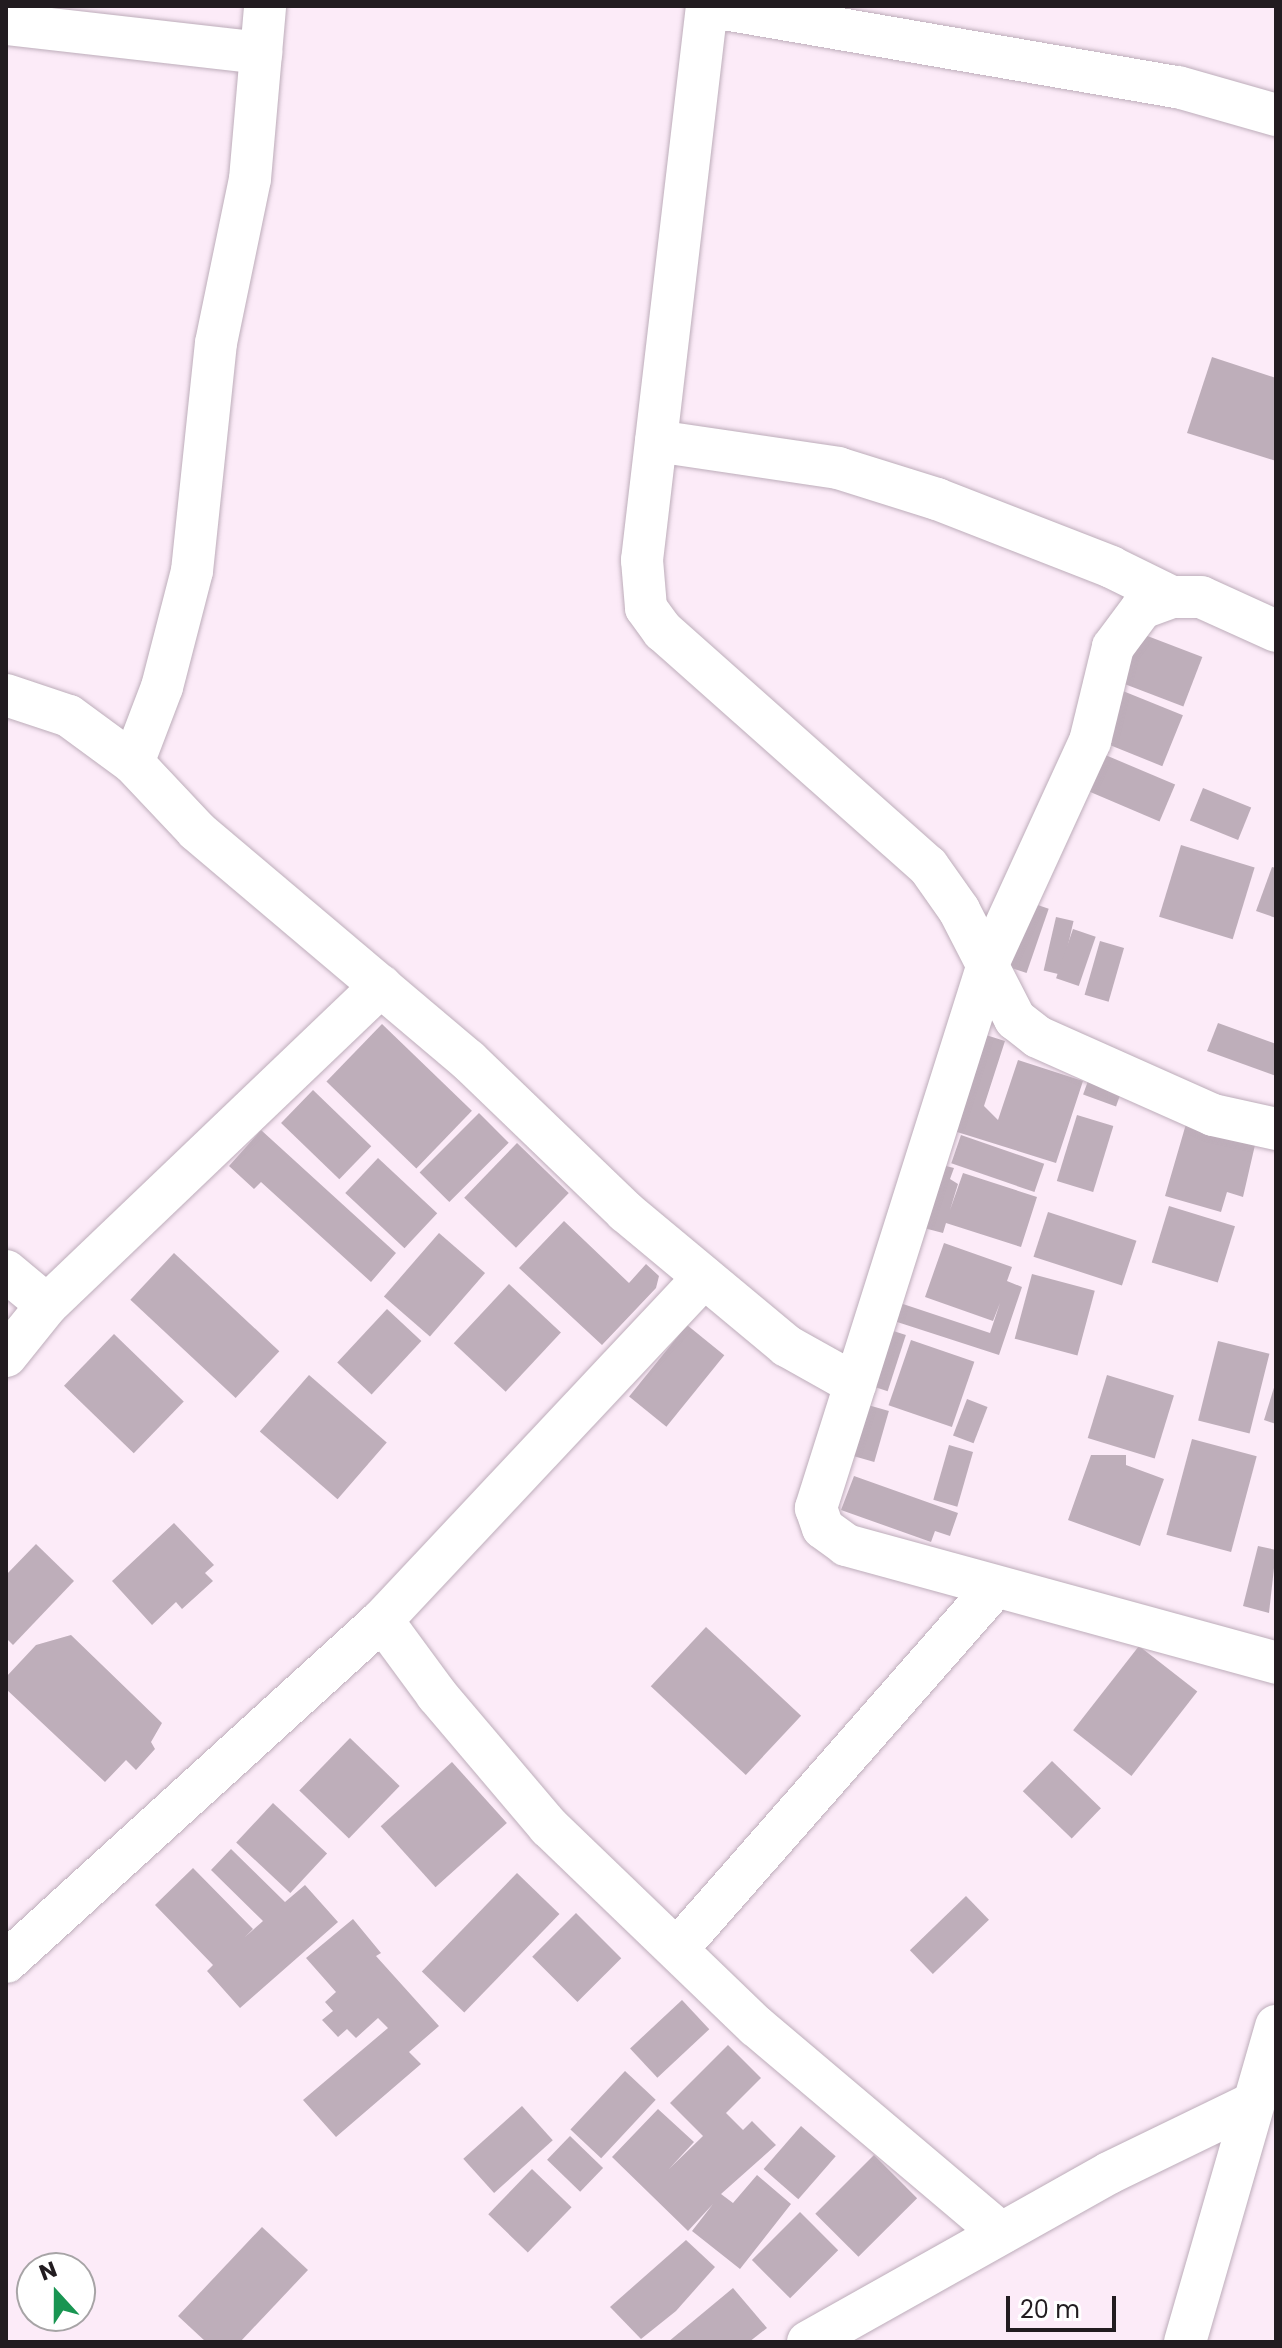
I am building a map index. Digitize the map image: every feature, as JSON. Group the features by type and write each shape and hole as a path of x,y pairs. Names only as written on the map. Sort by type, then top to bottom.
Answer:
{"street":[{"path":"133,763 162,687 192,571 216,343 250,179 265,6"},
{"path":"1276,115 1178,87 707,6 642,560 646,608 663,631 928,866 988,964 1015,1019 1038,1037 1213,1115 1276,1129"},
{"path":"6,24 261,53"},
{"path":"656,441 838,468 937,499 1111,567 1172,597"},
{"path":"1276,631 1201,597 1172,597 1142,608 1113,647 1090,741 988,964 816,1508 823,1528 846,1545 1276,1663"},
{"path":"6,695 69,716 133,763 197,831 468,1060 626,1212 787,1346 855,1384"},
{"path":"6,1356 47,1305 381,986"},
{"path":"6,1271 47,1305"},
{"path":"6,1962 382,1620 704,1277"},
{"path":"678,1948 994,1588"},
{"path":"382,1620 437,1695 549,1827 756,2026 1001,2233"},
{"path":"1185,2342 1276,2026"},
{"path":"808,2342 1001,2233 1253,2103"}],"building":[{"path":"1212,357 1276,378 1276,461 1187,433"},
{"path":"1137,632 1202,657 1183,707 1118,681"},
{"path":"1118,689 1183,715 1162,766 1097,740"},
{"path":"1096,751 1175,785 1160,821 1080,788"},
{"path":"1203,788 1251,807 1238,840 1190,820"},
{"path":"1181,845 1255,868 1233,939 1159,917"},
{"path":"1272,867 1276,868 1276,918 1256,911"},
{"path":"1026,901 1049,909 1027,973 1004,965"},
{"path":"1056,917 1074,921 1061,975 1044,971"},
{"path":"1073,929 1096,937 1079,986 1056,978"},
{"path":"1100,941 1124,948 1109,1002 1085,995"},
{"path":"1218,1023 1276,1044 1276,1076 1207,1051"},
{"path":"382,1024 472,1111 416,1168 326,1082"},
{"path":"973,1031 1005,1041 984,1106 998,1120 1018,1060 1083,1081 1056,1163 941,1127"},
{"path":"1092,1070 1125,1082 1116,1106 1083,1094"},
{"path":"313,1090 371,1146 339,1179 281,1123"},
{"path":"479,1113 509,1143 449,1202 420,1172"},
{"path":"1077,1115 1113,1126 1093,1192 1057,1181"},
{"path":"1186,1124 1255,1145 1243,1197 1227,1192 1221,1212 1165,1196"},
{"path":"261,1130 396,1253 371,1282 261,1182 254,1189 229,1166"},
{"path":"961,1135 1044,1164 1034,1192 951,1163"},
{"path":"517,1143 569,1193 516,1248 464,1198"},
{"path":"378,1158 437,1213 405,1248 345,1193"},
{"path":"938,1164 954,1168 950,1179 958,1184 950,1210 963,1173 1037,1197 1021,1247 946,1223 943,1233 920,1227"},
{"path":"1169,1206 1235,1226 1218,1283 1152,1262"},
{"path":"1048,1212 1136,1241 1122,1285 1033,1257"},
{"path":"564,1221 629,1283 646,1264 659,1276 656,1288 602,1345 519,1268"},
{"path":"439,1233 485,1273 430,1336 384,1296"},
{"path":"944,1243 1012,1267 1007,1281 1022,1287 999,1355 891,1320 897,1302 990,1333 1000,1303 993,1321 925,1297"},
{"path":"174,1253 279,1351 236,1398 130,1300"},
{"path":"1032,1274 1095,1291 1077,1356 1015,1339"},
{"path":"509,1284 561,1332 506,1392 454,1343"},
{"path":"387,1309 421,1341 372,1394 337,1362"},
{"path":"687,1325 724,1355 666,1427 629,1396"},
{"path":"884,1328 906,1335 888,1391 866,1384"},
{"path":"114,1334 184,1401 134,1453 64,1386"},
{"path":"911,1340 974,1362 952,1427 889,1405"},
{"path":"1218,1341 1269,1354 1250,1433 1198,1421"},
{"path":"309,1375 387,1443 338,1499 260,1432"},
{"path":"1107,1375 1174,1395 1155,1459 1088,1438"},
{"path":"1276,1381 1276,1424 1264,1420"},
{"path":"967,1399 988,1407 974,1443 953,1435"},
{"path":"861,1403 889,1411 874,1462 846,1454"},
{"path":"1192,1439 1257,1456 1231,1552 1166,1535"},
{"path":"949,1445 973,1452 957,1507 933,1500"},
{"path":"1091,1455 1126,1455 1126,1465 1164,1479 1140,1546 1068,1520"},
{"path":"854,1476 958,1513 950,1536 935,1531 931,1542 841,1510"},
{"path":"174,1523 214,1565 205,1573 213,1581 182,1609 176,1602 152,1625 112,1581"},
{"path":"36,1544 74,1581 13,1645 6,1638 6,1575"},
{"path":"1258,1546 1276,1550 1269,1613 1243,1606"},
{"path":"706,1627 801,1716 746,1775 651,1686"},
{"path":"71,1635 162,1723 151,1742 155,1749 136,1770 126,1760 105,1782 6,1689 6,1677 36,1645"},
{"path":"1139,1646 1197,1692 1131,1776 1073,1730"},
{"path":"350,1738 400,1786 349,1838 299,1791"},
{"path":"1052,1761 1101,1808 1072,1838 1023,1791"},
{"path":"452,1762 507,1823 436,1887 381,1826"},
{"path":"273,1803 327,1853 290,1893 236,1842"},
{"path":"231,1849 285,1902 305,1885 338,1922 240,2008 207,1971 213,1965 155,1905 193,1868 253,1929 245,1937 263,1921 211,1870"},
{"path":"517,1873 559,1914 464,2013 422,1972"},
{"path":"966,1896 989,1920 933,1974 910,1950"},
{"path":"576,1913 621,1958 577,2002 532,1957"},
{"path":"353,1919 381,1953 376,1956 439,2026 409,2052 421,2064 336,2137 303,2100 388,2028 378,2018 356,2038 347,2029 338,2037 322,2020 333,2011 325,2002 336,1992 306,1958"},
{"path":"682,2000 709,2029 657,2078 630,2048"},
{"path":"728,2045 761,2078 726,2113 743,2130 752,2121 776,2145 721,2194 733,2203 757,2175 791,2204 740,2269 692,2231 713,2204 688,2231 612,2157 658,2109 694,2142 669,2169 703,2136 670,2103"},
{"path":"625,2071 656,2100 601,2158 570,2130"},
{"path":"522,2106 553,2140 494,2193 463,2159"},
{"path":"801,2126 836,2156 798,2199 764,2169"},
{"path":"570,2136 603,2168 580,2192 547,2160"},
{"path":"874,2155 917,2198 858,2257 815,2214"},
{"path":"532,2169 572,2207 528,2253 488,2214"},
{"path":"800,2212 838,2250 790,2298 752,2260"},
{"path":"262,2227 308,2270 240,2342 206,2342 178,2316"},
{"path":"686,2240 715,2267 676,2311 641,2339 610,2307"},
{"path":"733,2288 767,2328 749,2342 668,2342"}]}
